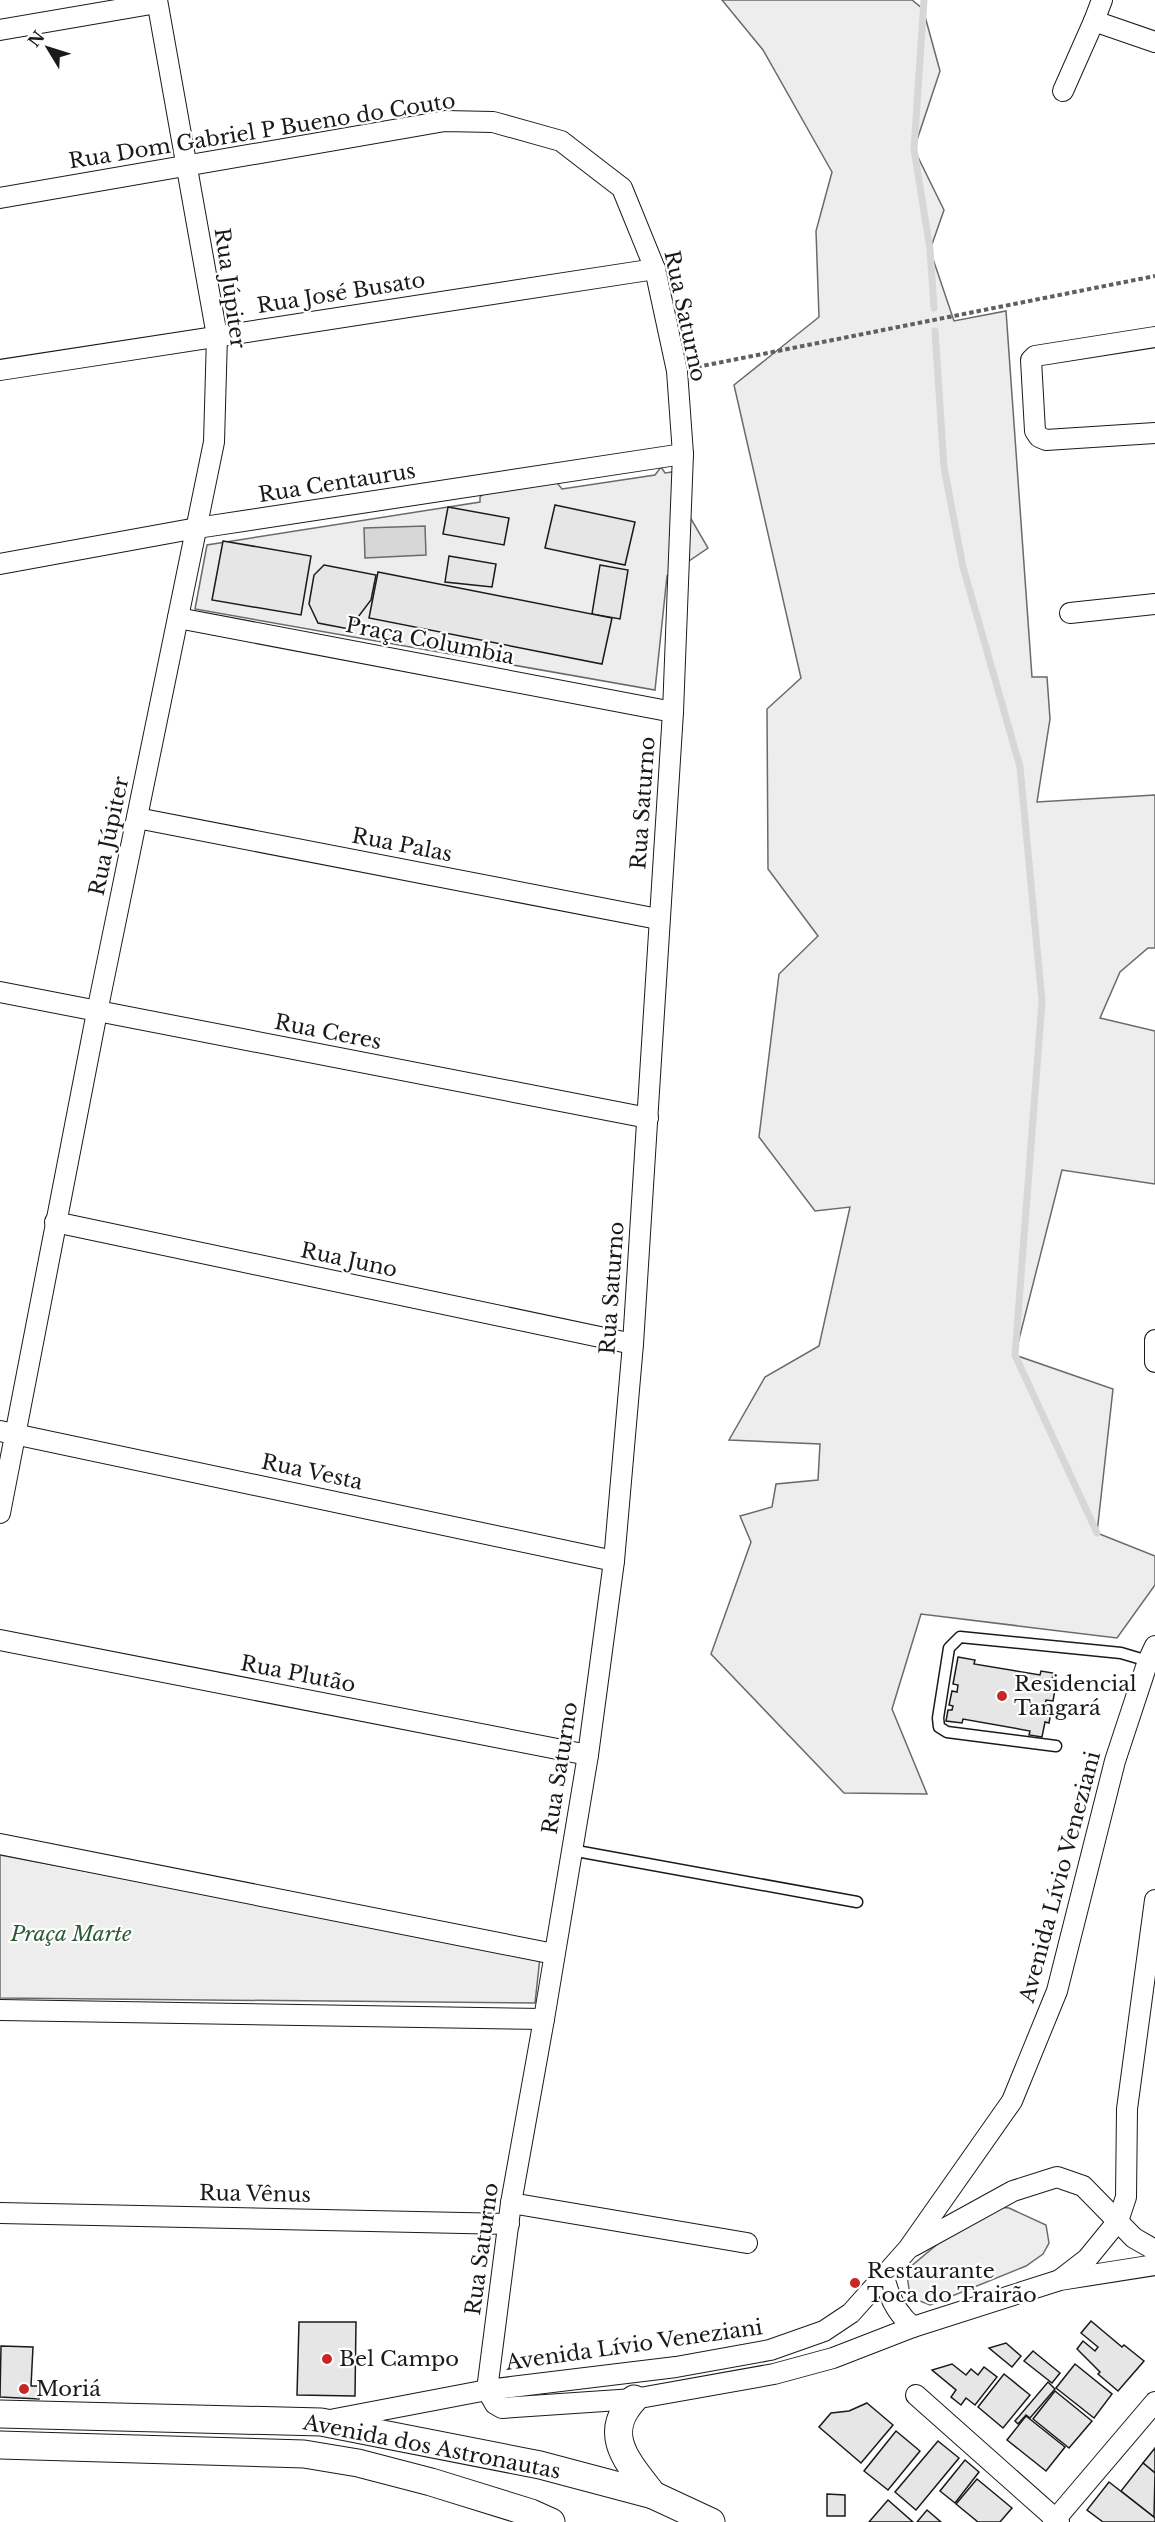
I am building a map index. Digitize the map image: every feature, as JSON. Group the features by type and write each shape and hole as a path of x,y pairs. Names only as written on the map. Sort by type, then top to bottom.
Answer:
{"main road":[{"path":"634,2399 624,2410 617,2433 622,2452 653,2495"},
{"name":"Avenida dos Astronautas","path":"0,2414 321,2421 540,2465 653,2495 711,2522"},
{"name":"Avenida dos Astronautas","path":"0,2445 304,2454 358,2463 431,2482 531,2513 550,2522"}],"street":[{"path":"1063,91 1102,0"},
{"path":"0,30 157,2"},
{"name":"Rua Júpiter","path":"0,1513 8,1432 55,1222 214,442 217,336 157,2"},
{"path":"1094,21 1155,42"},
{"name":"Rua Dom Gabriel P Bueno do Couto","path":"0,198 445,122 493,122 561,141 622,188"},
{"name":"Rua Saturno","path":"487,2390 511,2203 588,1755 614,1561 633,1344 658,919 673,712 683,454 677,371 655,269 622,188"},
{"name":"Rua José Busato","path":"0,370 655,269"},
{"path":"1155,337 1035,356 1031,360 1035,431 1039,437 1046,440 1155,432"},
{"name":"Rua Centaurus","path":"0,564 197,528 683,454"},
{"path":"1070,614 1155,604"},
{"name":"Praça Columbia","path":"178,618 673,712"},
{"name":"Rua Palas","path":"137,818 658,919"},
{"name":"Rua Ceres","path":"0,992 648,1118"},
{"name":"Rua Juno","path":"55,1222 633,1344"},
{"path":"1155,1340 1155,1362"},
{"name":"Rua Vesta","path":"8,1432 614,1561"},
{"name":"Rua Plutão","path":"0,1640 588,1755"},
{"name":"Avenida Lívio Veneziani","path":"321,2421 487,2390 676,2367 781,2347 824,2331 851,2313 908,2249 1012,2102 1057,1991 1115,1761 1151,1654"},
{"path":"0,1844 554,1954"},
{"path":"1060,2280 1087,2259 1118,2221 1126,2197 1127,2109 1155,1900"},
{"path":"0,2010 544,2019"},
{"path":"908,2249 1005,2195 1057,2177 1083,2186 1134,2238 1155,2250"},
{"path":"511,2203 747,2243"},
{"name":"Rua Vênus","path":"0,2213 508,2224"},
{"path":"487,2390 495,2404 502,2408 634,2399 774,2374 833,2358 913,2327 1060,2280 1155,2265"},
{"path":"884,2275 891,2300 904,2320 913,2327"},
{"path":"916,2395 1056,2521 1155,2402"}],"lane":[{"path":"1056,1746 947,1732 939,1727 938,1718 949,1648 953,1641 960,1637 1151,1654"},
{"path":"571,1850 857,1902"}],"path":[{"path":"677,371 1155,276"}],"shaded area":[{"path":"722,0 912,0 923,9 940,71 914,149 944,210 930,250 954,321 1006,311 1032,677 1047,677 1050,719 1037,802 1155,795 1155,948 1148,948 1120,972 1100,1018 1155,1031 1155,1184 1062,1170 1015,1355 1113,1389 1097,1533 1155,1556 1155,1585 1117,1638 921,1614 892,1709 927,1794 844,1793 711,1654 751,1542 740,1516 772,1507 776,1484 818,1480 820,1444 729,1440 765,1377 819,1346 850,1207 815,1211 759,1137 779,974 818,936 768,869 767,709 801,678 734,385 819,317 816,231 832,172 763,50"},
{"path":"661,467 665,473 679,471 676,493 708,548 667,576 655,690 195,609 207,545 480,502 480,497 512,471 545,468 562,489 655,475"},
{"path":"425,526 426,555 365,558 364,528"},
{"name":"Praça Marte","path":"0,1855 540,1957 535,2003 0,1998"},
{"path":"999,2207 1009,2208 1046,2225 1049,2243 1043,2254 1026,2266 930,2305 917,2300 909,2289 907,2275 909,2268 964,2222"}],"building":[{"path":"555,505 635,522 625,565 545,548"},
{"path":"448,507 509,518 504,545 443,534"},
{"path":"223,541 311,556 301,615 212,600"},
{"path":"449,556 496,564 492,587 445,582"},
{"path":"324,565 376,575 371,600 349,629 318,623 309,604 314,575"},
{"path":"600,565 628,570 620,619 592,614"},
{"path":"378,572 612,618 602,664 369,618"},
{"name":"Residencial Tangará","path":"958,1657 975,1660 974,1664 1040,1675 1041,1671 1053,1673 1051,1689 1055,1690 1053,1701 1046,1700 1044,1710 1051,1712 1049,1723 1045,1722 1042,1737 1029,1735 1030,1731 963,1719 962,1723 946,1721 948,1710 952,1710 953,1706 949,1705 952,1691 957,1692 958,1685 953,1684"},
{"path":"1091,2321 1122,2347 1124,2345 1144,2361 1118,2391 1098,2374 1100,2372 1077,2349 1083,2341 1095,2351 1098,2347 1081,2333"},
{"name":"Bel Campo","path":"299,2322 356,2322 355,2396 297,2395"},
{"path":"1006,2343 1021,2356 1012,2367 989,2348"},
{"path":"1,2346 33,2347 31,2386 40,2386 39,2399 0,2397"},
{"path":"1033,2351 1060,2373 1052,2383 1024,2361"},
{"path":"952,2364 966,2375 971,2369 978,2375 984,2367 997,2377 975,2405 966,2398 961,2405 951,2397 956,2390 932,2370"},
{"path":"1075,2364 1112,2394 1094,2418 1056,2388"},
{"path":"1004,2374 1030,2395 1003,2428 978,2407"},
{"path":"1048,2382 1055,2389 1030,2418 1026,2415 1018,2424 1015,2421"},
{"path":"1055,2391 1092,2421 1069,2448 1033,2419"},
{"path":"867,2403 893,2425 861,2463 819,2427 831,2413 849,2411"},
{"path":"1026,2416 1065,2447 1046,2471 1007,2440"},
{"path":"896,2431 920,2451 888,2490 864,2471"},
{"path":"938,2441 959,2458 916,2510 895,2492"},
{"path":"1155,2448 1155,2473 1143,2463"},
{"path":"965,2460 979,2472 955,2503 940,2491"},
{"path":"1143,2463 1155,2473 1154,2517 1121,2491"},
{"path":"977,2479 1012,2508 1000,2522 978,2522 956,2504"},
{"path":"1109,2482 1155,2518 1155,2522 1103,2522 1087,2510"},
{"path":"827,2494 845,2495 845,2516 827,2516"},
{"path":"888,2500 913,2522 869,2522"},
{"path":"927,2510 941,2522 917,2522"}],"waterway":[{"path":"924,0 914,149 930,249 934,308"},
{"path":"935,331 944,467 963,567 1020,767 1042,1001 1015,1355 1097,1533"}],"place":[{"name":"Residencial Tangará","path":"1002,1696"},
{"name":"Restaurante Toca do Trairão","path":"855,2283"},
{"name":"Bel Campo","path":"327,2359"},
{"name":"Moriá","path":"24,2389"}]}
